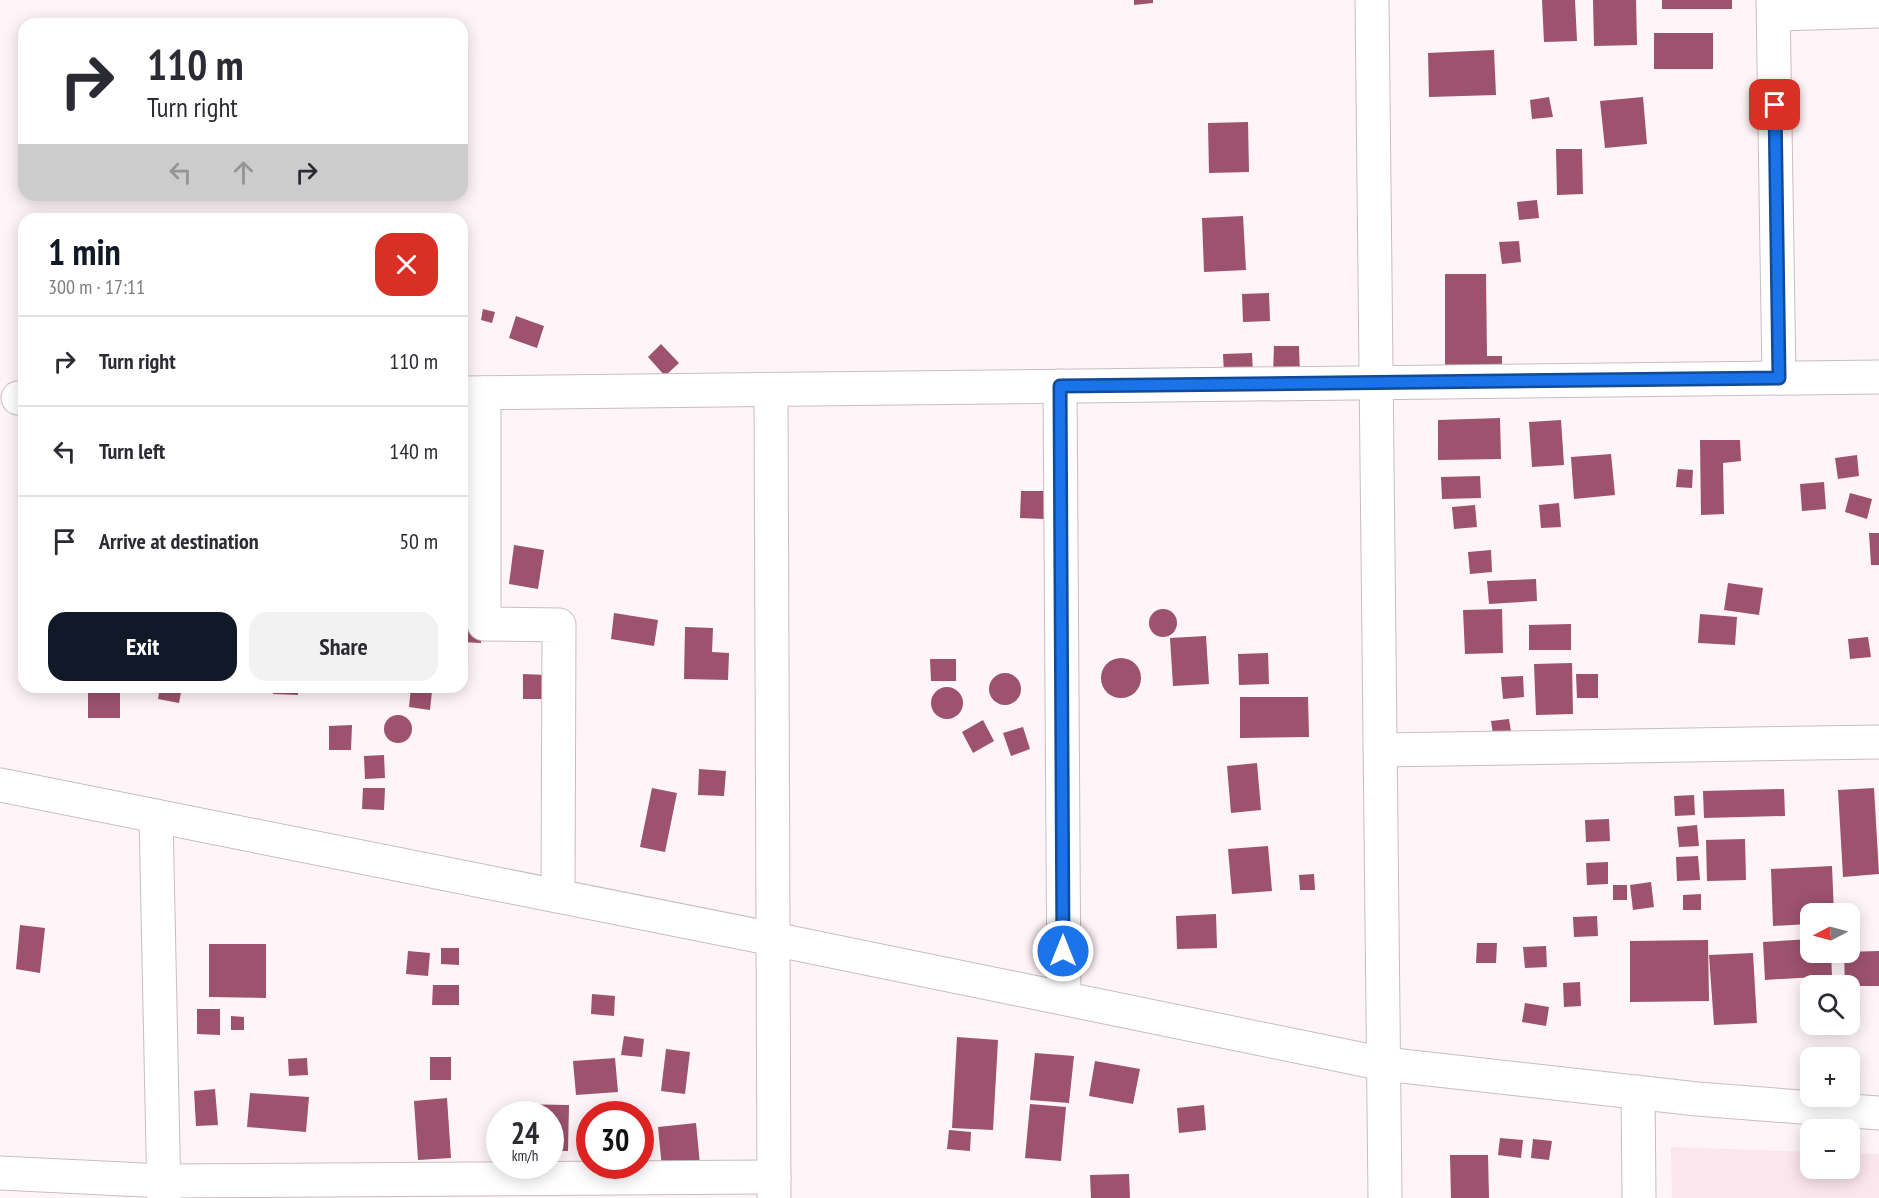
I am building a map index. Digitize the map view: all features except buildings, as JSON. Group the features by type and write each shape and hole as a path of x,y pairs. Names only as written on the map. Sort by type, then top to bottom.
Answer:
{"street":[{"path":"1372,0 1385,1198"},
{"path":"1779,378 1774,7 1879,11"},
{"path":"558,896 559,625 484,624 473,393 1879,377"},
{"path":"1060,386 1064,998"},
{"path":"0,1173 164,1190 774,1187 771,390"},
{"path":"1380,750 1879,742"},
{"path":"0,785 1384,1064 1697,1100 1879,1113"},
{"path":"156,816 164,1190"},
{"path":"1638,1092 1640,1198"}],"shaded area":[{"path":"1671,1147 1800,1152 1800,1179 1860,1179 1860,1153 1879,1154 1879,1198 1672,1198"}],"route":[{"path":"1063,951 1060,386 1779,378 1775,105"}]}
